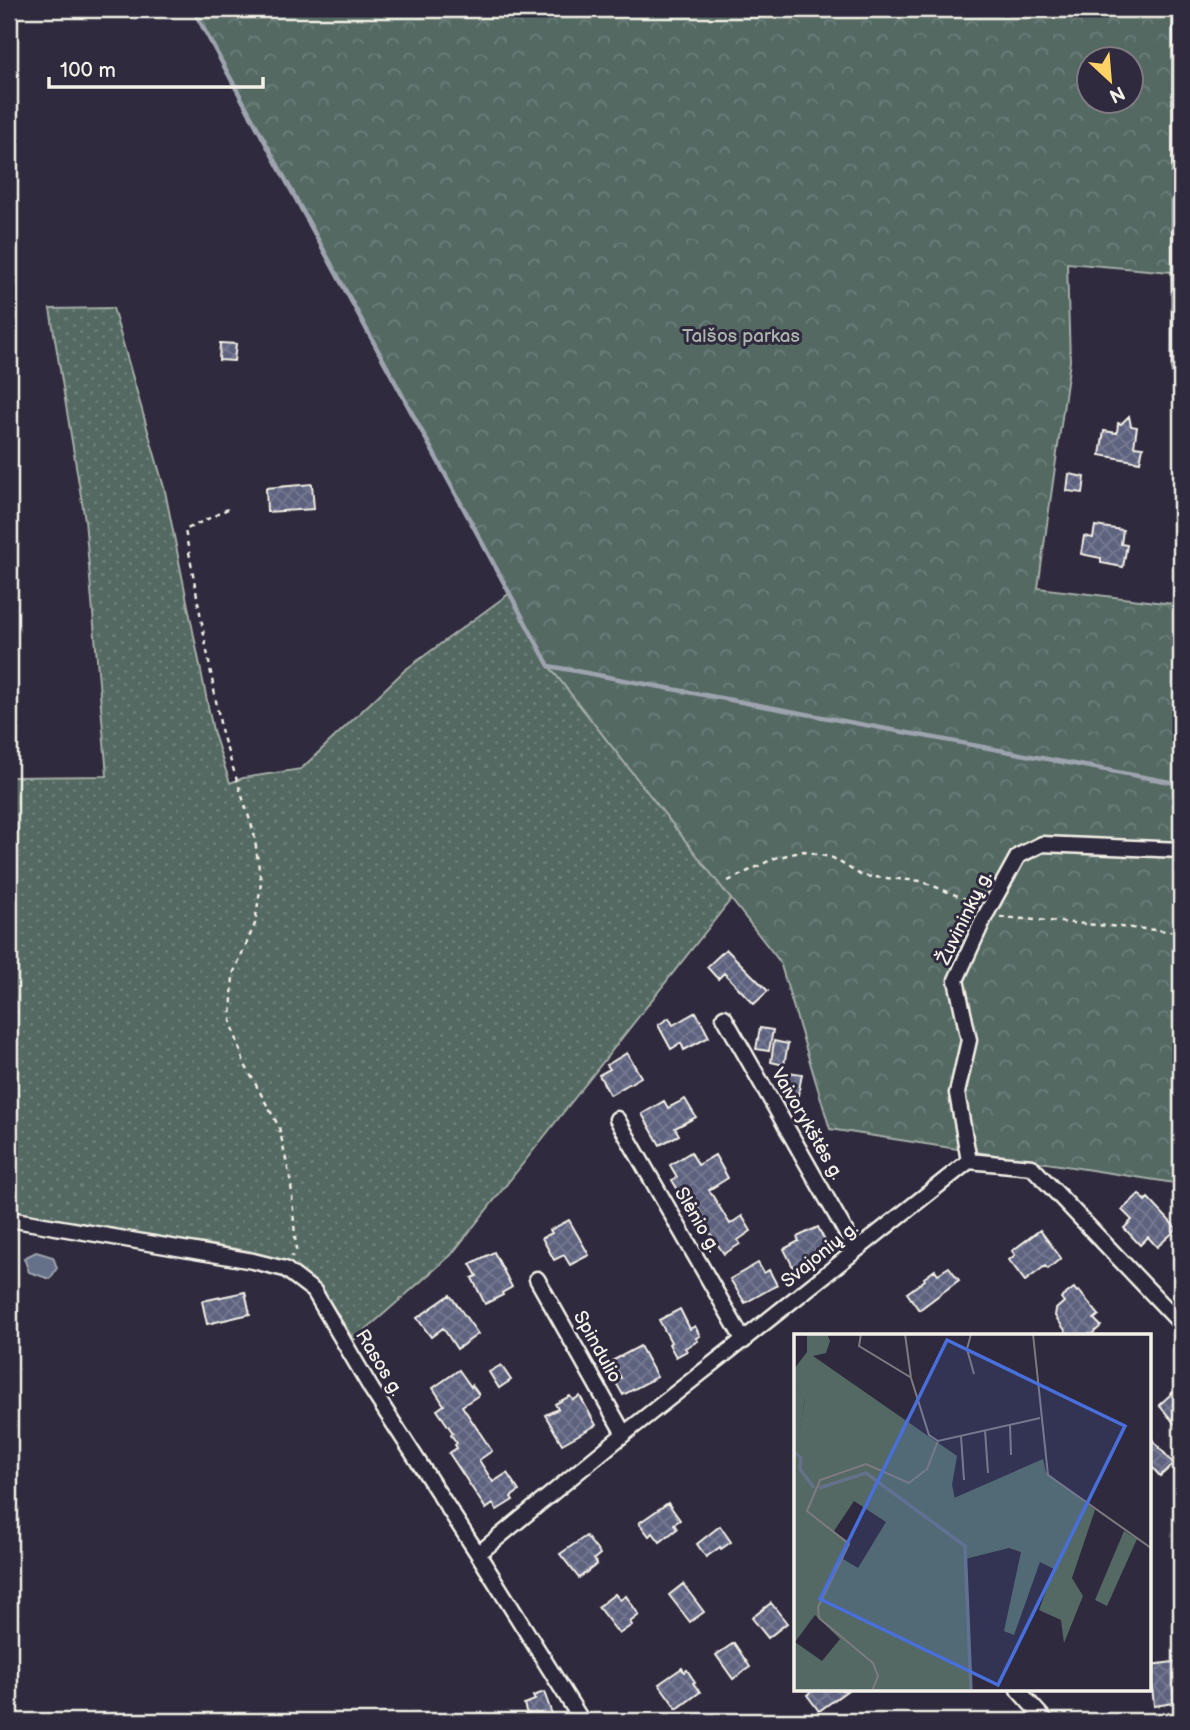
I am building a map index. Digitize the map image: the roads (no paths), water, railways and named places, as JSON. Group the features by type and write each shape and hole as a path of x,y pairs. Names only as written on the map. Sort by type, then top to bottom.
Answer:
{"street":[{"path":"1181,9 1181,369"},
{"name":"Žuvininkų g.","path":"969,1161 957,1093 969,1040 956,980 985,916 1018,856 1042,844 1181,850"},
{"name":"Vaivorykštės g.","path":"724,1017 856,1250"},
{"name":"Slėnio g.","path":"617,1119 744,1341"},
{"path":"969,1161 1032,1167 1181,1324"},
{"name":"Svajonių g.","path":"478,1554 624,1434 969,1161"},
{"name":"Rasos g.","path":"9,1219 253,1261 285,1269 314,1291 372,1390 582,1721"},
{"name":"Spindulio","path":"537,1279 624,1434"},
{"path":"1020,1692 1046,1721"}],"water":[{"path":"36,1252 53,1257 57,1268 50,1279 29,1272 24,1258"}],"waterway":[{"path":"193,9 549,666 1181,784"}],"park label":[{"name":"Talšos parkas","path":"741,336"}]}
